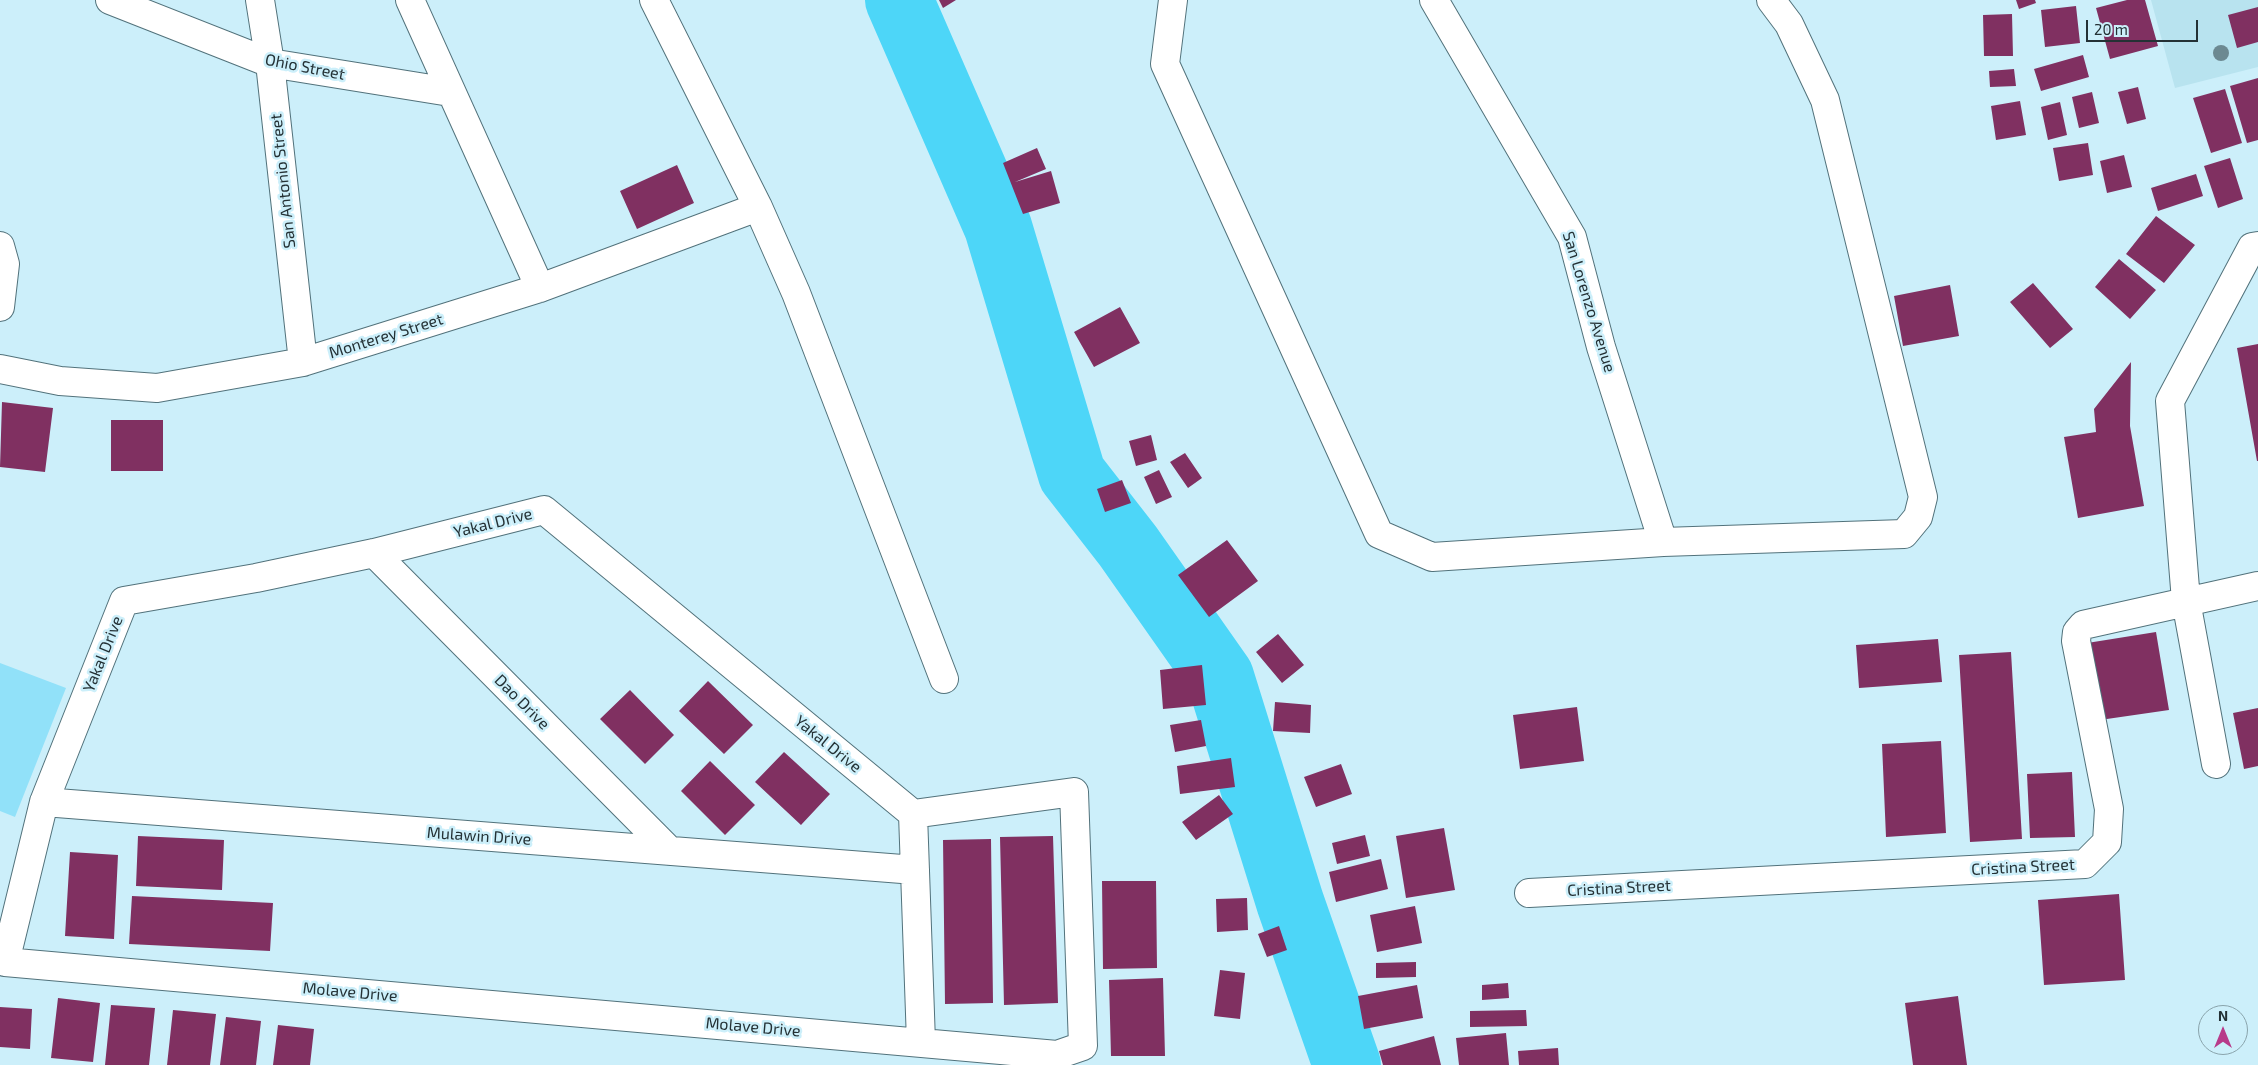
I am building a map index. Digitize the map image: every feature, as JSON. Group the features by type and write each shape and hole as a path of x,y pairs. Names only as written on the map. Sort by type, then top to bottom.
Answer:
{"street":[{"name":"Ohio Street","path":"110,0 270,62 450,92"},
{"name":"San Antonio Street","path":"260,0 270,62 303,362"},
{"path":"410,0 540,288"},
{"path":"654,0 758,207 796,293 944,679"},
{"path":"1173,0 1165,64 1379,534 1432,557 1663,542 1904,534 1918,517 1923,497 1825,100 1789,24 1771,0"},
{"name":"San Lorenzo Avenue","path":"1434,0 1572,237 1601,347 1663,542"},
{"name":"Monterey Street","path":"0,369 60,381 157,388 303,362 540,288 758,207"},
{"path":"0,246 5,264 0,307"},
{"path":"2216,764 2186,601 2170,401 2252,247 2258,246"},
{"name":"Yakal Drive","path":"3,964 44,802 124,601 256,578 374,553 544,510 913,814"},
{"name":"Dao Drive","path":"374,553 670,851"},
{"name":"Cristina Street","path":"1529,892 2086,864 2107,842 2108,809 2076,641 2077,632 2083,625 2258,586"},
{"name":"Molave Drive","path":"3,964 1057,1055 1083,1046 1074,792 913,814"},
{"name":"Mulawin Drive","path":"44,802 915,870"},
{"path":"913,814 921,1042"}],"shaded area":[{"path":"2151,0 2258,0 2258,67 2175,88"},
{"path":"0,663 66,688 15,817 0,811"}],"building":[{"path":"939,0 956,0 943,8"},
{"path":"2016,0 2035,0 2036,3 2019,9"},
{"path":"2127,0 2145,0 2158,46 2110,59 2096,8"},
{"path":"2076,6 2080,43 2045,47 2041,10"},
{"path":"2258,7 2258,42 2237,48 2228,15"},
{"path":"2012,14 2013,56 1984,56 1983,15"},
{"path":"2083,55 2089,77 2041,91 2034,69"},
{"path":"2014,69 2016,86 1990,87 1989,71"},
{"path":"2258,78 2258,140 2247,143 2230,86"},
{"path":"2138,87 2146,119 2127,124 2118,92"},
{"path":"2225,89 2242,143 2211,153 2193,98"},
{"path":"2092,92 2099,123 2079,128 2072,97"},
{"path":"2020,101 2026,135 1996,140 1991,106"},
{"path":"2060,102 2067,135 2048,140 2041,107"},
{"path":"2088,143 2093,175 2059,181 2053,148"},
{"path":"1037,148 1046,169 1015,182 1051,171 1060,203 1023,214 1003,163"},
{"path":"2124,155 2132,187 2107,193 2100,161"},
{"path":"2230,158 2243,199 2218,208 2204,166"},
{"path":"677,165 694,203 637,229 620,191"},
{"path":"2196,174 2203,196 2158,211 2151,188"},
{"path":"2156,216 2195,245 2164,283 2126,254"},
{"path":"2119,259 2156,290 2130,319 2095,287"},
{"path":"2033,283 2073,329 2050,348 2010,302"},
{"path":"1950,285 1959,336 1903,346 1894,296"},
{"path":"1120,307 1140,343 1094,367 1074,332"},
{"path":"2258,344 2258,461 2257,461 2237,348"},
{"path":"2131,362 2130,426 2144,506 2078,518 2064,437 2096,432 2094,409"},
{"path":"2,402 53,408 45,472 0,467"},
{"path":"111,420 163,420 163,471 111,471"},
{"path":"1151,435 1157,460 1136,466 1129,441"},
{"path":"1185,453 1202,478 1188,488 1170,462"},
{"path":"1159,470 1172,497 1156,504 1144,477"},
{"path":"1122,480 1131,503 1105,512 1097,489"},
{"path":"1227,540 1258,581 1209,617 1178,575"},
{"path":"2156,632 2169,710 2093,721 2081,644"},
{"path":"1278,634 1304,665 1282,683 1256,652"},
{"path":"1938,639 1942,682 1859,688 1856,645"},
{"path":"2011,652 2022,839 1970,842 1959,655"},
{"path":"1202,665 1206,705 1163,709 1160,670"},
{"path":"708,681 753,725 724,754 679,711"},
{"path":"630,690 674,735 645,764 600,719"},
{"path":"1275,702 1311,705 1310,733 1273,731"},
{"path":"1577,707 1584,761 1520,769 1513,715"},
{"path":"2258,708 2258,766 2244,769 2233,713"},
{"path":"1201,720 1206,746 1175,752 1170,725"},
{"path":"1941,741 1946,833 1886,837 1882,744"},
{"path":"784,752 830,794 801,825 755,782"},
{"path":"1231,758 1235,787 1180,794 1177,766"},
{"path":"710,761 755,805 725,835 681,791"},
{"path":"1341,764 1352,794 1316,807 1304,777"},
{"path":"2072,772 2075,837 2030,838 2027,774"},
{"path":"1219,795 1233,814 1196,840 1182,822"},
{"path":"1444,828 1455,890 1406,898 1396,836"},
{"path":"1365,835 1370,856 1337,864 1332,843"},
{"path":"138,836 224,840 222,890 136,886"},
{"path":"1053,836 1058,1003 1004,1005 1000,837"},
{"path":"991,839 993,1003 945,1004 943,840"},
{"path":"70,852 118,855 114,939 65,936"},
{"path":"1381,859 1388,889 1336,902 1329,872"},
{"path":"1102,881 1156,881 1157,968 1103,969"},
{"path":"2119,894 2125,980 2044,985 2038,900"},
{"path":"132,896 273,903 270,951 129,944"},
{"path":"1247,898 1248,930 1217,932 1216,899"},
{"path":"1415,906 1422,943 1377,952 1370,915"},
{"path":"1279,926 1287,950 1267,957 1258,934"},
{"path":"1416,962 1416,977 1376,978 1376,963"},
{"path":"1220,970 1245,973 1240,1019 1214,1016"},
{"path":"1163,978 1165,1056 1111,1056 1109,980"},
{"path":"1508,983 1509,998 1482,1000 1482,985"},
{"path":"1417,985 1423,1018 1364,1029 1358,996"},
{"path":"1958,996 1967,1065 1913,1065 1905,1003"},
{"path":"58,998 100,1003 93,1062 51,1058"},
{"path":"111,1005 155,1008 149,1065 105,1065"},
{"path":"0,1007 32,1009 30,1049 0,1047"},
{"path":"173,1010 216,1014 210,1065 167,1065"},
{"path":"1526,1010 1527,1026 1470,1027 1470,1011"},
{"path":"226,1017 261,1021 256,1065 220,1065"},
{"path":"278,1025 314,1029 310,1065 273,1065"},
{"path":"1506,1033 1509,1065 1459,1065 1456,1038"},
{"path":"1434,1036 1441,1065 1383,1065 1379,1051"},
{"path":"1558,1048 1559,1065 1519,1065 1518,1051"}],"waterway":[{"path":"899,0 998,227 1072,474 1128,546 1220,677 1290,902 1347,1065"}]}
